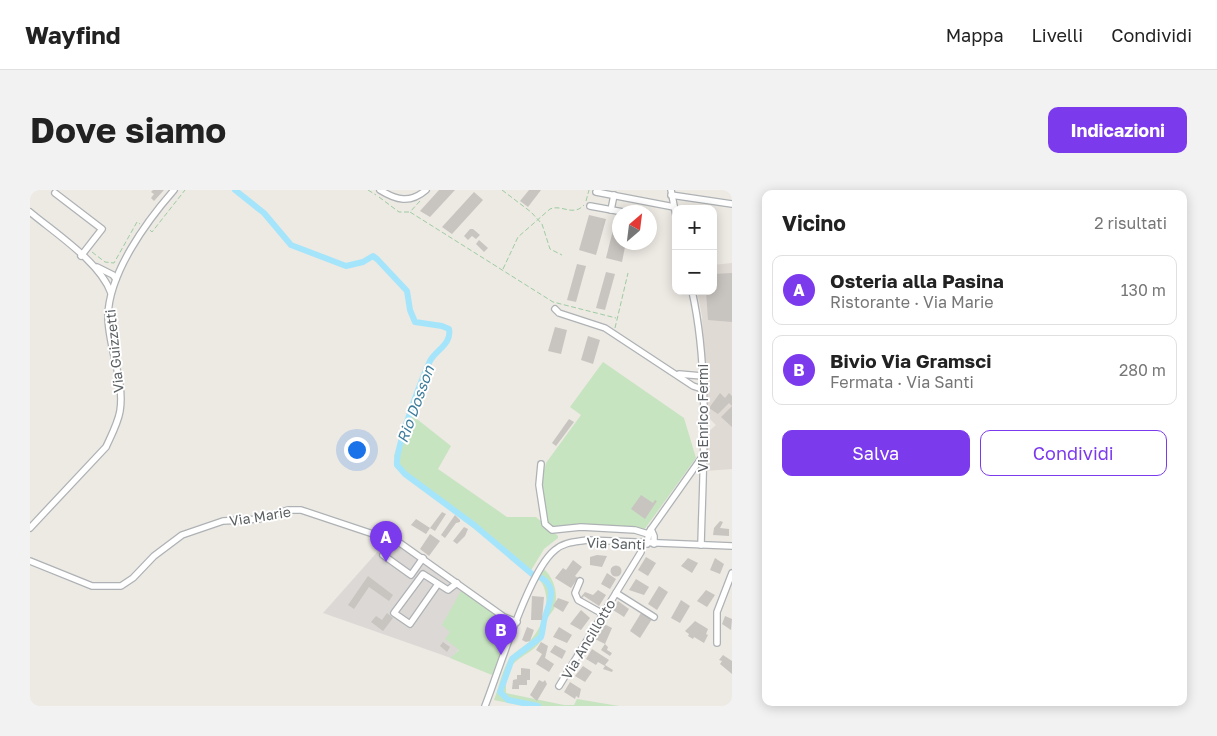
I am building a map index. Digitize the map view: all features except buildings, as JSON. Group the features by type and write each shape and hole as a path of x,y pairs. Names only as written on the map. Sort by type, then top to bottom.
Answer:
{"street":[{"name":"Via Guizzetti","path":"30,528 106,447 120,412 120,390 108,319 111,293 124,263 145,227 174,190"},
{"path":"380,190 402,200 417,197 426,190"},
{"path":"592,191 672,207"},
{"path":"674,205 671,192 732,204"},
{"path":"55,193 102,229 81,256"},
{"path":"590,206 611,210 614,195"},
{"path":"30,212 81,256 103,272 113,274 116,279"},
{"path":"103,272 124,263"},
{"path":"103,272 111,293"},
{"name":"Via Enrico Fermi","path":"693,295 701,338 703,400 701,545"},
{"path":"555,309 559,314 608,330 693,386 702,389"},
{"path":"675,374 702,376"},
{"path":"650,532 702,457"},
{"path":"541,464 539,485 545,524 552,530 588,528 650,532 654,536 648,544"},
{"name":"Via Marie","path":"30,562 92,586 121,586 133,578 154,556 182,535 208,525 259,519 288,510 312,512 400,543 504,617 517,622"},
{"name":"Via Santi","path":"485,706 538,569 555,549 569,542 587,540 732,546"},
{"name":"Via Ancillotto","path":"559,686 641,552 648,544"},
{"path":"384,555 412,574 423,558"},
{"path":"717,643 717,612 732,573"},
{"path":"438,584 410,624 394,612 423,574 448,590 457,583"},
{"path":"580,581 574,592 578,600 603,614"},
{"name":"Via Ancillotto","path":"616,593 654,617"}],"path":[{"path":"147,228 152,232 185,190"},
{"path":"368,190 399,212 410,212 553,302 616,318"},
{"path":"502,190 539,220 544,228 550,249 562,255"},
{"path":"503,270 518,236 554,207 566,211 582,208 592,191"},
{"path":"410,212 424,197"},
{"path":"89,250 105,262 114,263 138,222 142,226"},
{"path":"615,328 628,273"}],"shaded area":[{"path":"732,263 732,469 706,471 706,434 716,425 706,415 702,316 698,295 717,295 717,265"},
{"path":"387,541 398,545 462,589 465,643 451,658 323,613"}],"green space":[{"path":"603,362 684,418 696,458 644,530 554,529 545,520 541,480 546,463 581,415 570,407"},
{"path":"408,412 451,446 438,469 507,517 536,517 558,536 544,549 530,572 396,468 394,456"},
{"path":"544,569 555,587 554,609 547,619 541,641 535,648 512,665 507,681 506,693 564,705 574,705 577,699 619,706 524,706 494,700 503,671 511,656 529,642 543,620 546,594 539,579"},
{"path":"462,589 512,623 492,675 450,658 459,650 445,639 450,632 442,625"}],"waterway":[{"name":"Rio Dosson","path":"235,190 264,213 291,245 346,266 363,262 373,256 407,291 410,310 415,322 442,326 449,329 446,343 430,361 421,382 404,430 397,465 405,474 474,525 532,574 546,581 549,586 551,597 541,637 512,659 500,692 508,700 538,706"}],"place":[{"name":"Osteria alla Pasina","path":"386,562"},
{"name":"Bivio Via Gramsci","path":"501,655"}]}
